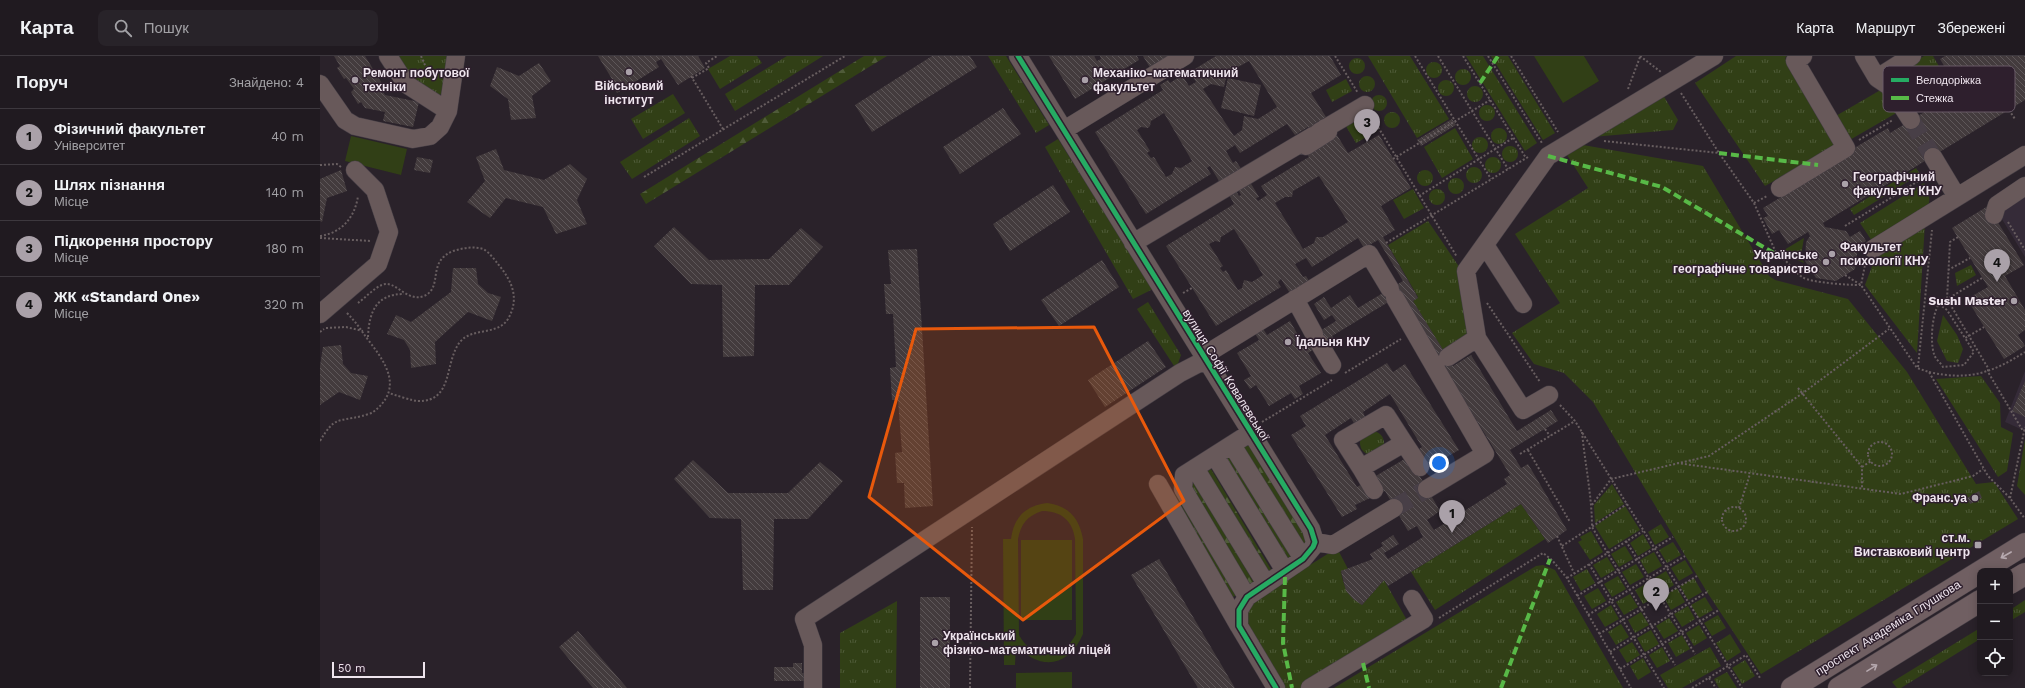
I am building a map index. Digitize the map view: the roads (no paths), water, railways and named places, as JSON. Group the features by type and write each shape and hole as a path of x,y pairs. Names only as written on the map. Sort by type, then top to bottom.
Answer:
{"highway":[{"name":"проспект Академіка Глушкова","path":"1792,688 2025,544"},
{"path":"2013,581 2025,574"},
{"name":"проспект Академіка Глушкова","path":"1839,688 1977,603"}],"street":[{"path":"388,56 406,84 448,111"},
{"path":"320,84 345,120 355,126 413,139 430,136 440,127 448,111 456,56"},
{"name":"вулиця Софії Ковалевської","path":"1018,56 1204,358 1256,427 1310,529 1315,542"},
{"path":"1064,130 1185,56"},
{"path":"1549,395 1523,410 1477,338 1466,271 1548,156 1714,56"},
{"path":"1780,188 1846,148 1795,61 1802,56"},
{"path":"1864,56 1877,78 1883,82"},
{"path":"1896,66 1912,56"},
{"path":"1877,78 1883,74"},
{"path":"1133,243 1365,105"},
{"path":"1905,112 1908,116"},
{"path":"1254,178 1328,132 1319,132"},
{"path":"1873,250 1933,211 2025,155"},
{"path":"1936,162 1957,197"},
{"path":"325,322 378,264 389,232 376,190 350,170"},
{"path":"1994,215 1997,205 2025,186"},
{"path":"1485,245 1523,304"},
{"path":"813,688 813,645 804,619 1174,377 1295,299 1369,254 1392,294 1443,366 1485,454 1429,488 1421,469 1386,415 1343,440 1376,492 1391,510 1333,545 1315,542 1303,560 1247,597 1239,610 1239,626"},
{"path":"1295,299 1335,374"},
{"path":"1443,366 1477,338"},
{"path":"1247,597 1183,489 1184,475 1232,445 1256,427"},
{"path":"1361,468 1404,443"},
{"path":"1232,445 1303,560"},
{"path":"1215,456 1285,571"},
{"path":"1195,468 1266,584"},
{"path":"1158,484 1276,688"},
{"path":"1310,688 1424,619 1412,599"}],"tunnel":[{"path":"1911,120 1933,157"},
{"path":"1394,508 1427,489"}],"place":[{"name":"Військовий інститут","path":"629,72"},
{"name":"Ремонт побутової техніки","path":"355,80"},
{"name":"Механіко-математичний факультет","path":"1085,80"},
{"name":"Підкорення простору","path":"1367,142"},
{"name":"Географічний факультет КНУ","path":"1845,184"},
{"name":"Факультет психології КНУ","path":"1832,254"},
{"name":"Українське географічне товариство","path":"1826,262"},
{"name":"ЖК «Standard One»","path":"1997,282"},
{"name":"Sushi Master","path":"2014,301"},
{"name":"Їдальня КНУ","path":"1288,342"},
{"name":"Франс.уа","path":"1975,498"},
{"name":"Фізичний факультет","path":"1452,533"},
{"name":"ст.м. Виставковий центр","path":"1978,545"},
{"name":"Шлях пізнання","path":"1656,611"},
{"name":"Український фізико-математичний ліцей","path":"935,643"}]}
